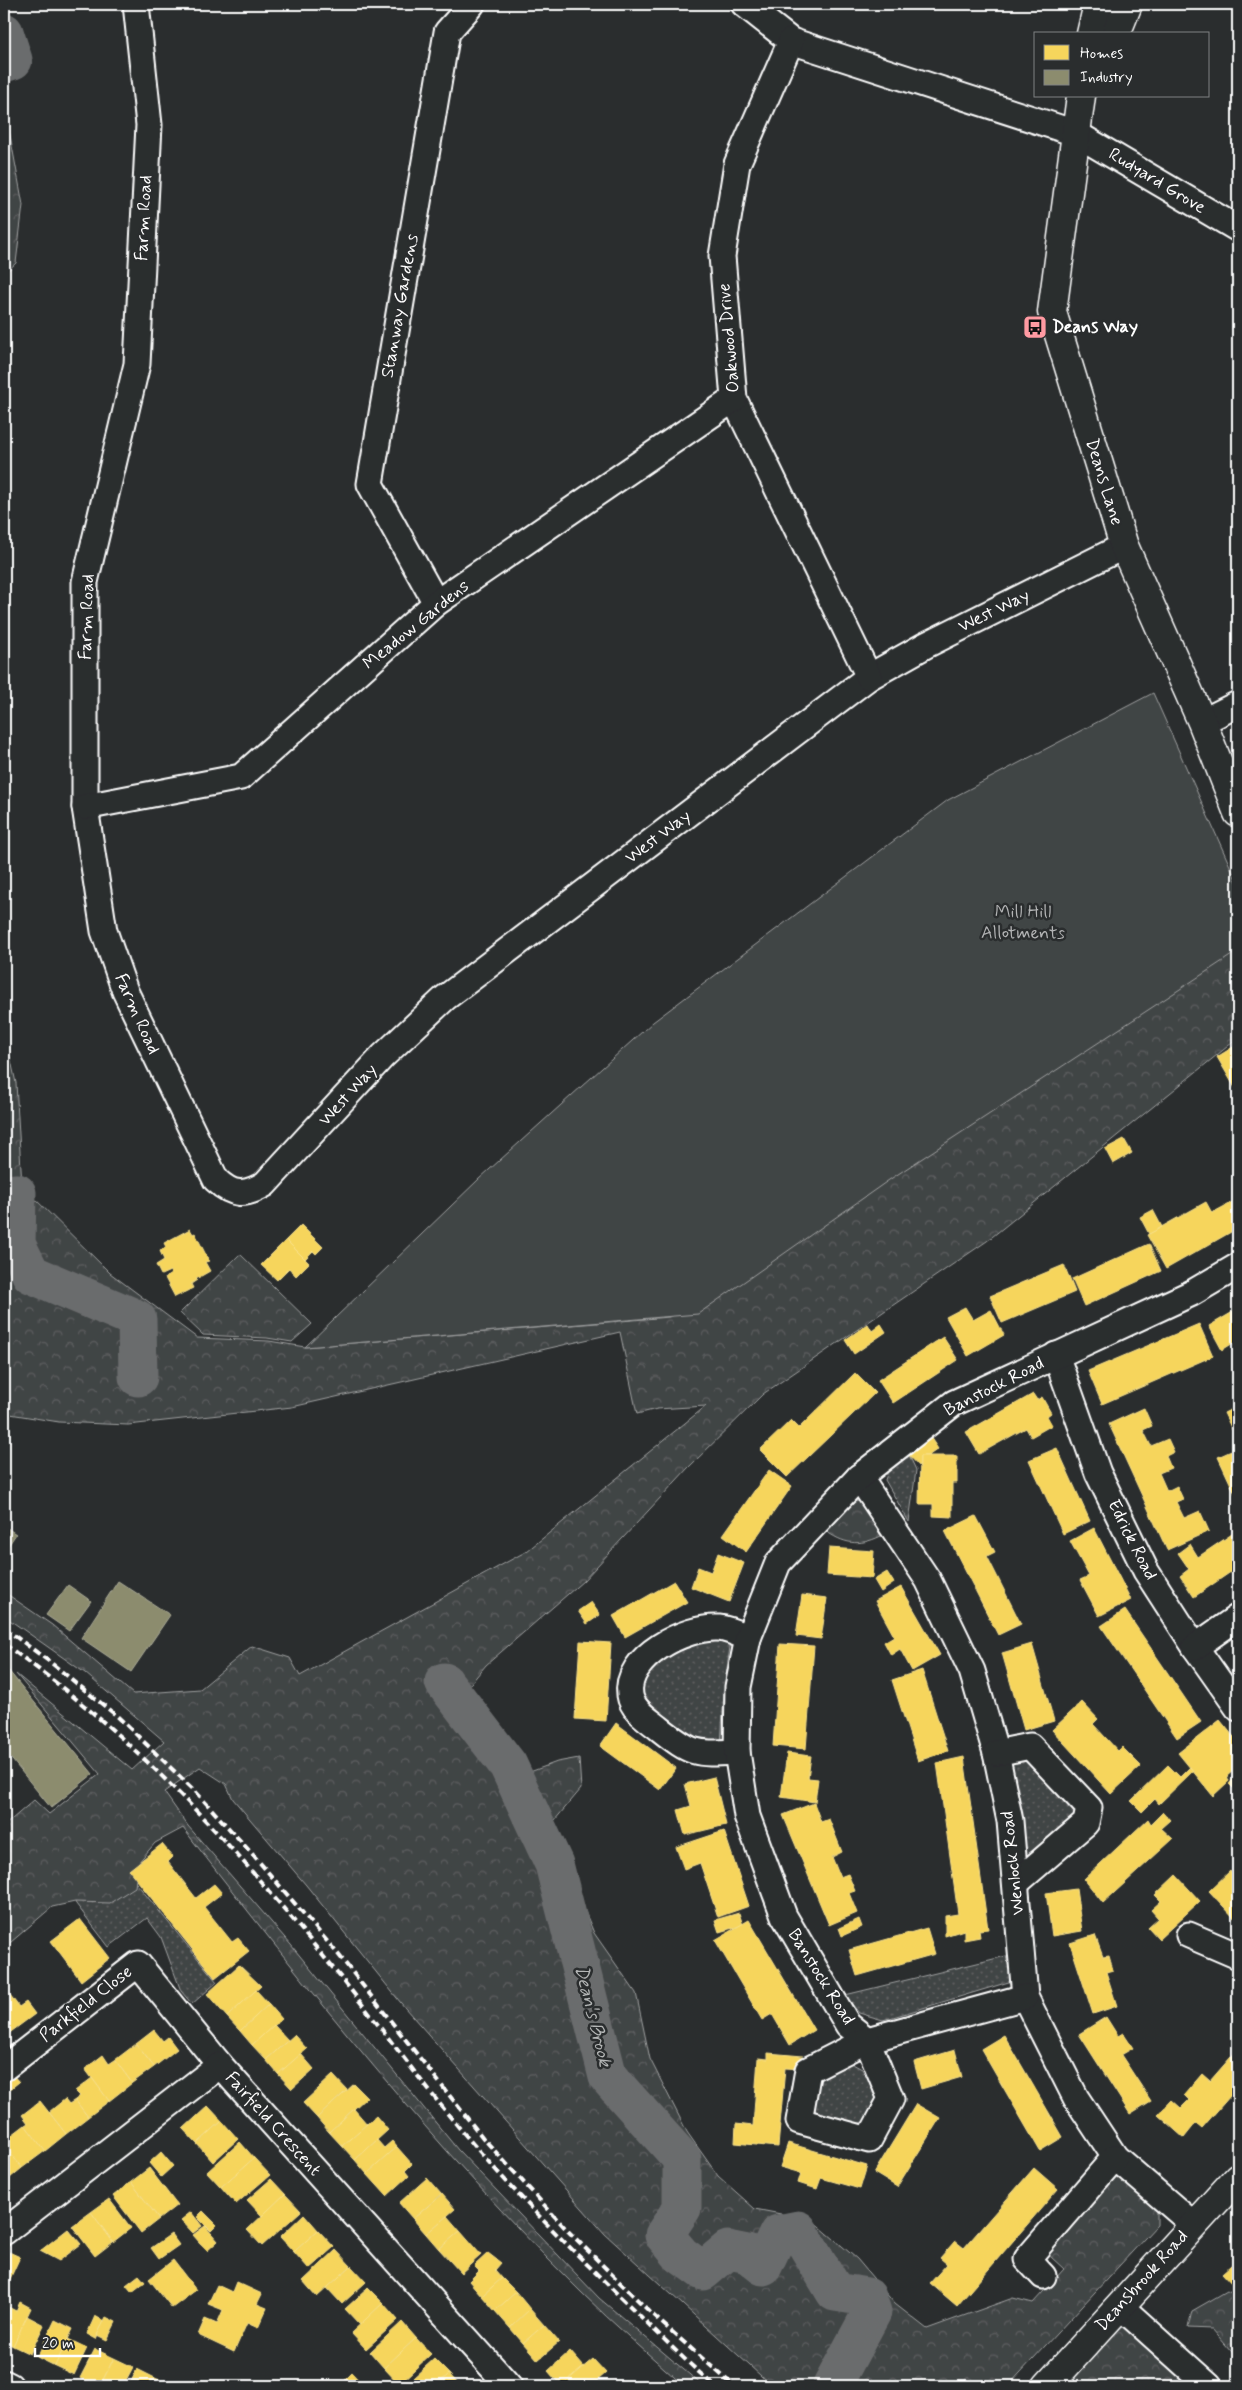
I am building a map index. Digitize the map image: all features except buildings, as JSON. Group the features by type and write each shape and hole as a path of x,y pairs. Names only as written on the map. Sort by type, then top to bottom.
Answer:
{"main road":[{"path":"1092,32 1098,4"},
{"path":"1117,32 1128,4"},
{"name":"Deans Lane","path":"1081,98 1052,312 1124,546 1202,722 1238,813"},
{"name":"Deans Lane","path":"1075,132 1089,98"},
{"name":"Deansbrook Road","path":"1047,2386 1238,2177"}],"street":[{"name":"Farm Road","path":"136,4 149,125 137,364 85,582 85,807 104,931 125,991 216,1180 227,1190 243,1193"},
{"name":"Stanway Gardens","path":"436,603 370,484 447,32 472,4"},
{"path":"744,4 791,40 1075,132"},
{"name":"Oakwood Drive","path":"791,40 737,164 722,256 734,399 869,677"},
{"name":"Rudyard Grove","path":"1075,132 1238,229"},
{"name":"Meadow Gardens","path":"85,807 241,776 436,603 734,399"},
{"name":"West Way","path":"243,1193 254,1191 266,1184 383,1056 445,998 869,677 926,645 1124,546"},
{"path":"1202,722 1238,704"},
{"name":"Banstock Road","path":"1025,1997 867,2040 848,2025 784,1916 747,1816 737,1752 738,1686 748,1638 778,1563 859,1477 954,1403 1192,1293 1238,1266"},
{"name":"Edrick Road","path":"1056,1355 1098,1473 1146,1571 1194,1647 1238,1708"},
{"name":"Wenlock Road","path":"859,1477 928,1580 972,1670 996,1753 1010,1821 1025,1997 1076,2098 1115,2157 1194,2225"},
{"path":"1194,1647 1238,1617"},
{"path":"737,1752 698,1752 680,1745 637,1709 630,1695 630,1683 633,1670 641,1661 682,1635 709,1628 720,1628 748,1638"},
{"path":"996,1753 1030,1746 1089,1808 1086,1823 1016,1883"},
{"path":"1189,1935 1238,1956"},
{"name":"Parkfield Close","path":"4,2068 138,1964 220,2065"},
{"name":"Fairfield Crescent","path":"4,2232 220,2065 509,2386"},
{"path":"1043,2276 1027,2259 1115,2157"},
{"path":"1120,2306 1209,2386"},
{"path":"4,2383 10,2386"}],"green space":[{"path":"4,8 14,34 7,119 23,205 16,263 4,274"},
{"name":"Mill Hill Allotments","path":"1153,693 1238,884 1238,951 889,1180 698,1314 305,1347 479,1179 653,1022 948,800"},
{"path":"1238,898 1238,1038 987,1241 763,1394 688,1468 583,1581 486,1665 467,1688 498,1744 519,1776 557,1762 579,1758 581,1789 554,1821 568,1871 594,1933 636,1993 650,2059 687,2132 718,2176 755,2209 812,2220 857,2259 895,2304 927,2329 1013,2298 1033,2303 1064,2269 1051,2257 1048,2250 1120,2172 1157,2207 1157,2225 1008,2386 772,2386 605,2234 405,2008 306,1885 233,1799 226,1784 200,1767 164,1792 188,1826 291,1945 458,2150 599,2298 703,2386 684,2386 606,2316 527,2238 374,2067 183,1828 155,1843 138,1863 135,1887 110,1903 75,1902 52,1907 4,1948 4,1826 34,1800 49,1814 100,1774 16,1674 132,1770 164,1741 85,1673 4,1616 4,1592 52,1625 133,1694 200,1689 252,1646 290,1658 300,1676 527,1551 706,1406 657,1409 637,1414 620,1332 292,1407 128,1425 59,1422 4,1413 4,1029 16,1083 22,1186 110,1273 197,1338 269,1341 305,1347 669,1317 710,1294"},
{"path":"240,1254 312,1324 292,1342 267,1338 203,1335 180,1313"},
{"path":"909,1455 916,1470 909,1522 885,1480 888,1471"},
{"path":"860,1501 881,1536 858,1543 845,1541 824,1530 848,1503"},
{"path":"699,1637 731,1639 724,1691 721,1747 685,1741 636,1693 643,1670"},
{"path":"1022,1755 1079,1806 1080,1819 1027,1869 1009,1758"},
{"path":"128,1873 217,1982 192,2004 181,1991 161,1937 147,1918 109,1947 75,1902"},
{"path":"1006,1956 1012,1981 883,2020 859,2013 845,1995"},
{"path":"847,2061 862,2069 881,2099 871,2120 853,2125 818,2116 813,2105 812,2096 813,2088 822,2076"},
{"path":"1227,2291 1238,2296 1238,2359 1212,2329 1188,2328 1192,2311"},
{"path":"1120,2306 1211,2386 1046,2386"}],"waterway":[{"name":"Dean's Brook","path":"4,32 13,60 4,63"},
{"name":"Dean's Brook","path":"4,1194 17,1193 16,1244 31,1274 137,1319 138,1377"},
{"name":"Dean's Brook","path":"444,1682 508,1765 554,1864 608,2077 682,2159 682,2208 664,2235 681,2255 703,2271 728,2250 748,2254 763,2266 778,2234 798,2230 835,2292 867,2297 872,2312 832,2386"}],"railway":[{"path":"4,1628 117,1716 196,1792 255,1857 338,1954 483,2138 568,2231 654,2316 734,2386"},
{"path":"4,1644 95,1715 177,1791 291,1917 347,1985 436,2100 492,2166 591,2268 683,2358 715,2386"}],"place":[{"name":"Deans Way","path":"1035,327"}]}
